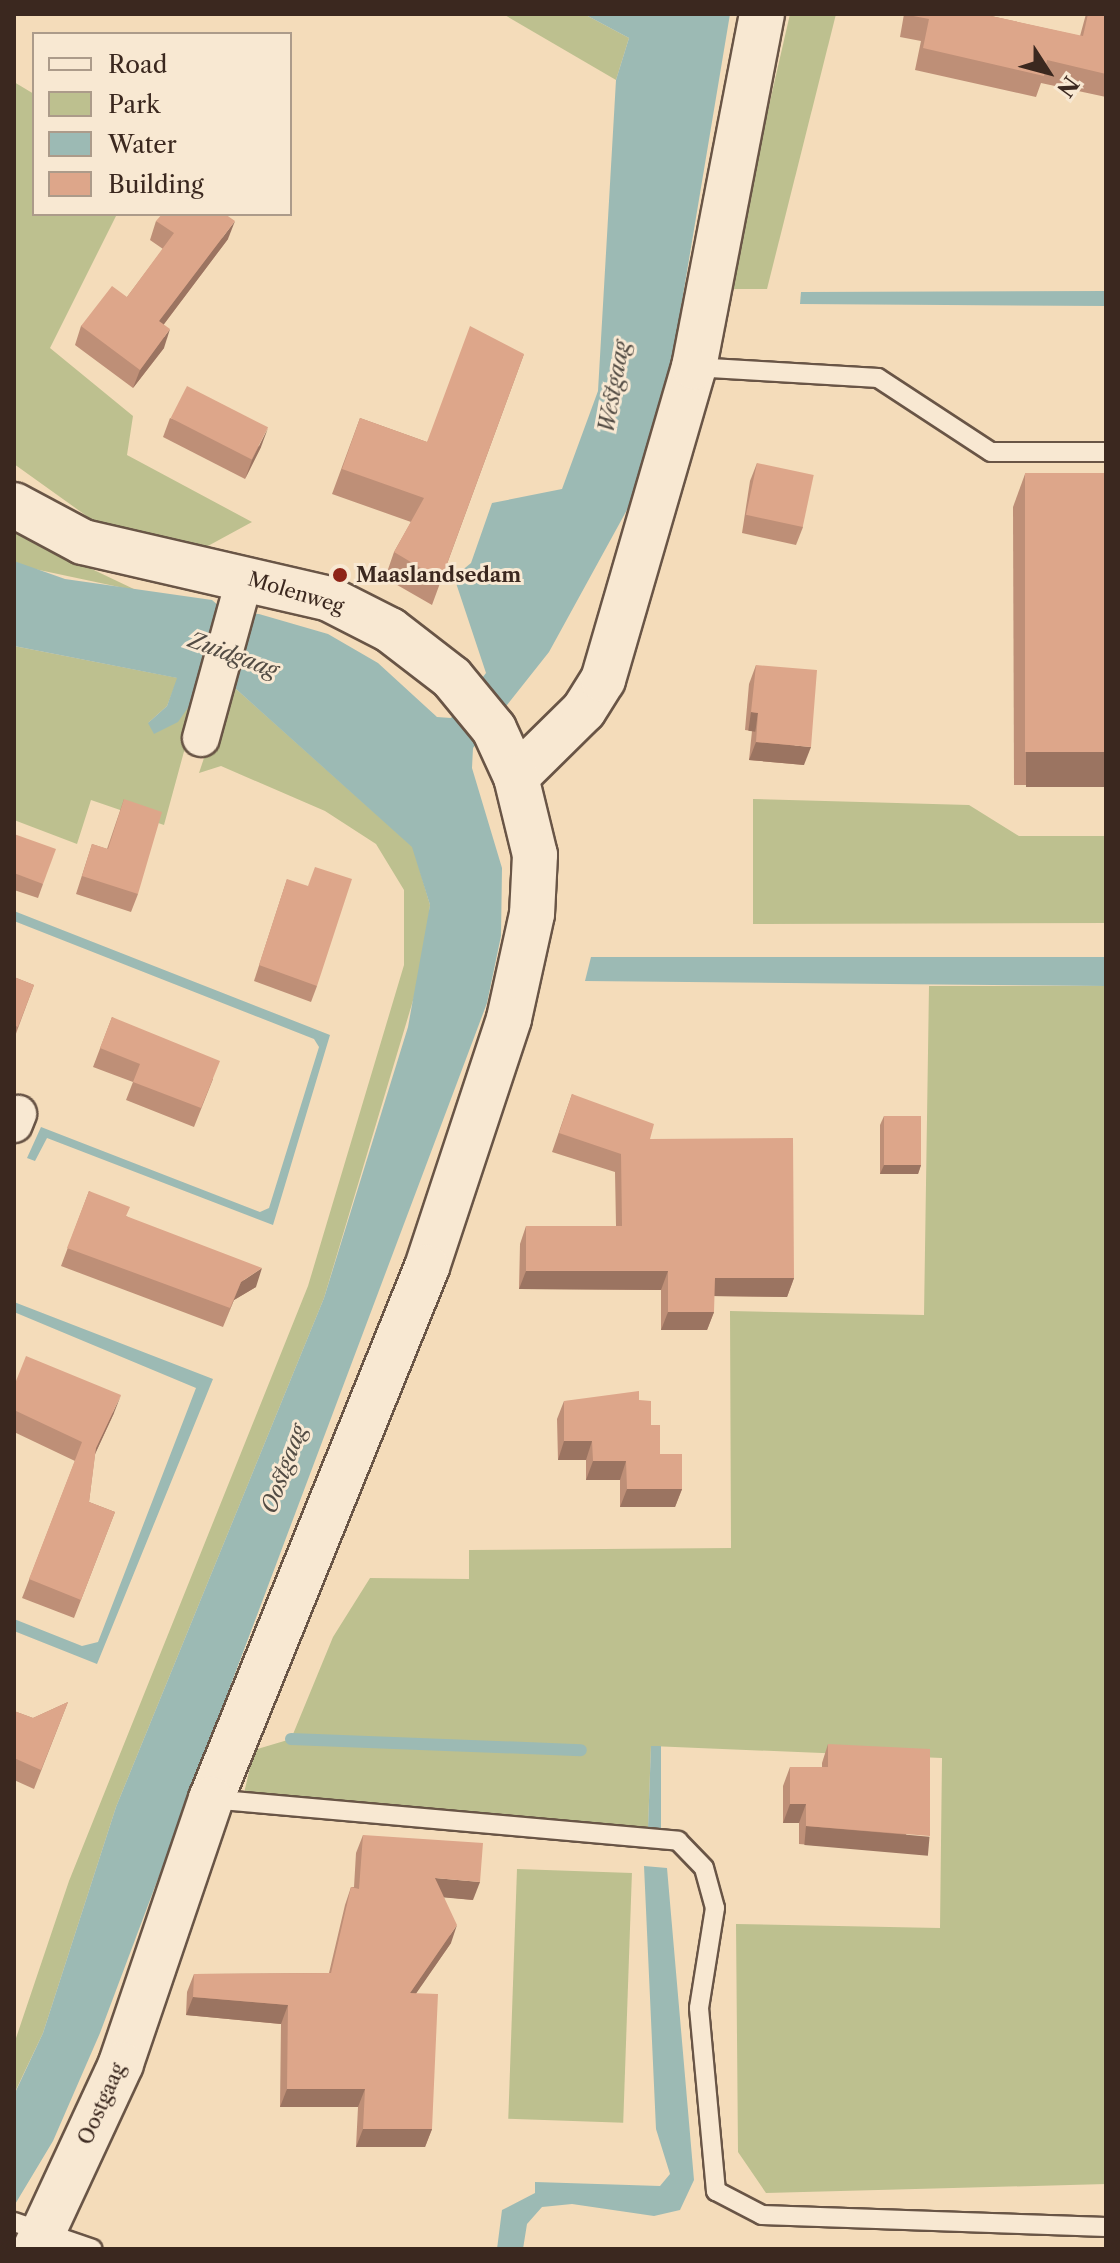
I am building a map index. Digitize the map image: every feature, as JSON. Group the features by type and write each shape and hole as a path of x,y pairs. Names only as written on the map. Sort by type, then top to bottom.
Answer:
{"main road":[{"path":"516,777 584,710 603,680 694,367 762,14"},
{"name":"Molenweg","path":"14,505 83,542 360,614 452,678 494,729 516,777"},
{"name":"Oostgaag","path":"29,2233 121,2064 211,1799 427,1267 509,1019 532,914 535,855 516,777"}],"street":[{"path":"201,738 243,584"}],"lane":[{"path":"694,367 878,378 991,452 1106,452"},
{"path":"211,1799 678,1841 704,1868 715,1908 699,2008 716,2191 762,2215 1106,2227"},
{"path":"29,2233 93,2249"}],"green space":[{"path":"503,14 584,14 629,38 616,80"},
{"path":"790,14 836,14 767,289 727,289"},
{"path":"14,82 32,93 32,216 116,216 50,348 133,416 127,455 252,522 195,553 102,527 14,464"},
{"path":"14,526 35,542 138,591 25,567 14,561"},
{"path":"14,646 178,678 167,706 148,723 201,689 164,825 91,800 77,844 14,820"},
{"path":"232,674 236,689 413,847 430,905 423,967 324,1298 116,1807 43,2033 14,2094 14,2044 69,1881 308,1286 404,965 404,890 376,844 325,811 221,766 199,773"},
{"path":"753,799 969,805 1019,836 1106,836 1106,923 753,924"},
{"path":"929,986 1106,986 1106,2184 766,2193 738,2152 736,1924 940,1928 942,1758 651,1746 648,1828 629,1835 242,1802 254,1750 291,1739 333,1637 370,1578 469,1579 469,1550 731,1548 730,1311 924,1315"},
{"path":"517,1869 632,1873 623,2123 508,2119"}],"water":[{"path":"584,14 730,14 656,457 549,652 473,748 472,768 502,868 501,936 487,1003 100,2033 53,2141 14,2206 14,2095 43,2033 116,1807 324,1298 408,1027 430,905 412,847 236,689 232,674 201,689 178,722 154,734 148,723 167,706 177,678 14,646 14,561 65,579 212,600 227,613 259,614 328,634 378,663 437,717 451,718 486,673 454,577 471,563 492,503 562,489 598,391 616,80 629,38"},
{"path":"1106,291 1106,306 800,304 801,292"},
{"path":"14,911 330,1035 273,1225 47,1138 35,1161 27,1158 41,1127 260,1212 269,1208 319,1047 314,1039 14,921"},
{"path":"591,957 1106,957 1106,986 585,981"},
{"path":"14,1302 213,1379 97,1664 14,1631 14,1619 82,1646 98,1642 196,1388 14,1312"},
{"path":"651,1746 661,1746 661,1831 648,1828"},
{"path":"644,1866 667,1868 694,2180 680,2210 654,2216 572,2204 542,2207 527,2224 523,2249 497,2249 502,2210 535,2193 535,2182 660,2186 670,2174 656,2129"}],"building":[{"path":"908,14 982,14 1083,36 1088,14 1106,14 1106,74 1047,60 1044,76 923,48 929,19"},
{"path":"160,216 228,216 235,221 159,321 170,329 140,370 81,326 112,286 127,297 174,233 156,221"},
{"path":"470,326 524,354 441,580 394,552 424,498 342,469 360,418 427,442"},
{"path":"187,386 268,427 252,459 171,418"},
{"path":"757,463 814,475 803,527 746,515"},
{"path":"1025,473 1106,473 1106,752 1025,752"},
{"path":"756,665 817,670 811,747 756,742 758,713 751,712"},
{"path":"124,799 162,812 138,894 82,876 92,844 108,849"},
{"path":"14,834 56,849 43,884 14,873"},
{"path":"315,867 352,879 317,986 259,965 287,879 308,886"},
{"path":"14,977 34,985 18,1027 14,1025"},
{"path":"112,1017 220,1061 201,1108 133,1082 140,1064 100,1048"},
{"path":"572,1094 654,1124 650,1139 793,1138 794,1278 715,1278 714,1312 668,1312 668,1271 526,1271 526,1226 622,1226 621,1154 559,1133"},
{"path":"884,1116 921,1116 921,1165 884,1165"},
{"path":"89,1191 130,1207 126,1216 262,1268 241,1282 230,1308 67,1248"},
{"path":"26,1356 121,1395 96,1448 89,1502 115,1512 81,1600 29,1579 82,1442 14,1410 14,1386"},
{"path":"639,1391 639,1400 651,1401 651,1425 660,1425 660,1454 682,1454 682,1489 627,1489 626,1461 593,1461 592,1441 564,1441 564,1401"},
{"path":"68,1702 41,1770 14,1758 14,1711 33,1718"},
{"path":"828,1744 930,1749 930,1836 806,1826 806,1804 790,1804 790,1767 828,1767"},
{"path":"363,1835 483,1843 480,1882 435,1878 457,1925 410,1993 438,1994 432,2129 363,2129 365,2089 287,2089 288,2005 193,1997 194,1974 331,1973 351,1887 359,1889"}],"waterway":[{"path":"291,1739 581,1750"}],"place":[{"name":"Maaslandsedam","path":"340,575"}],"water label":[{"name":"Westgaag","path":"614,387"},
{"name":"Zuidgaag","path":"233,655"}]}
